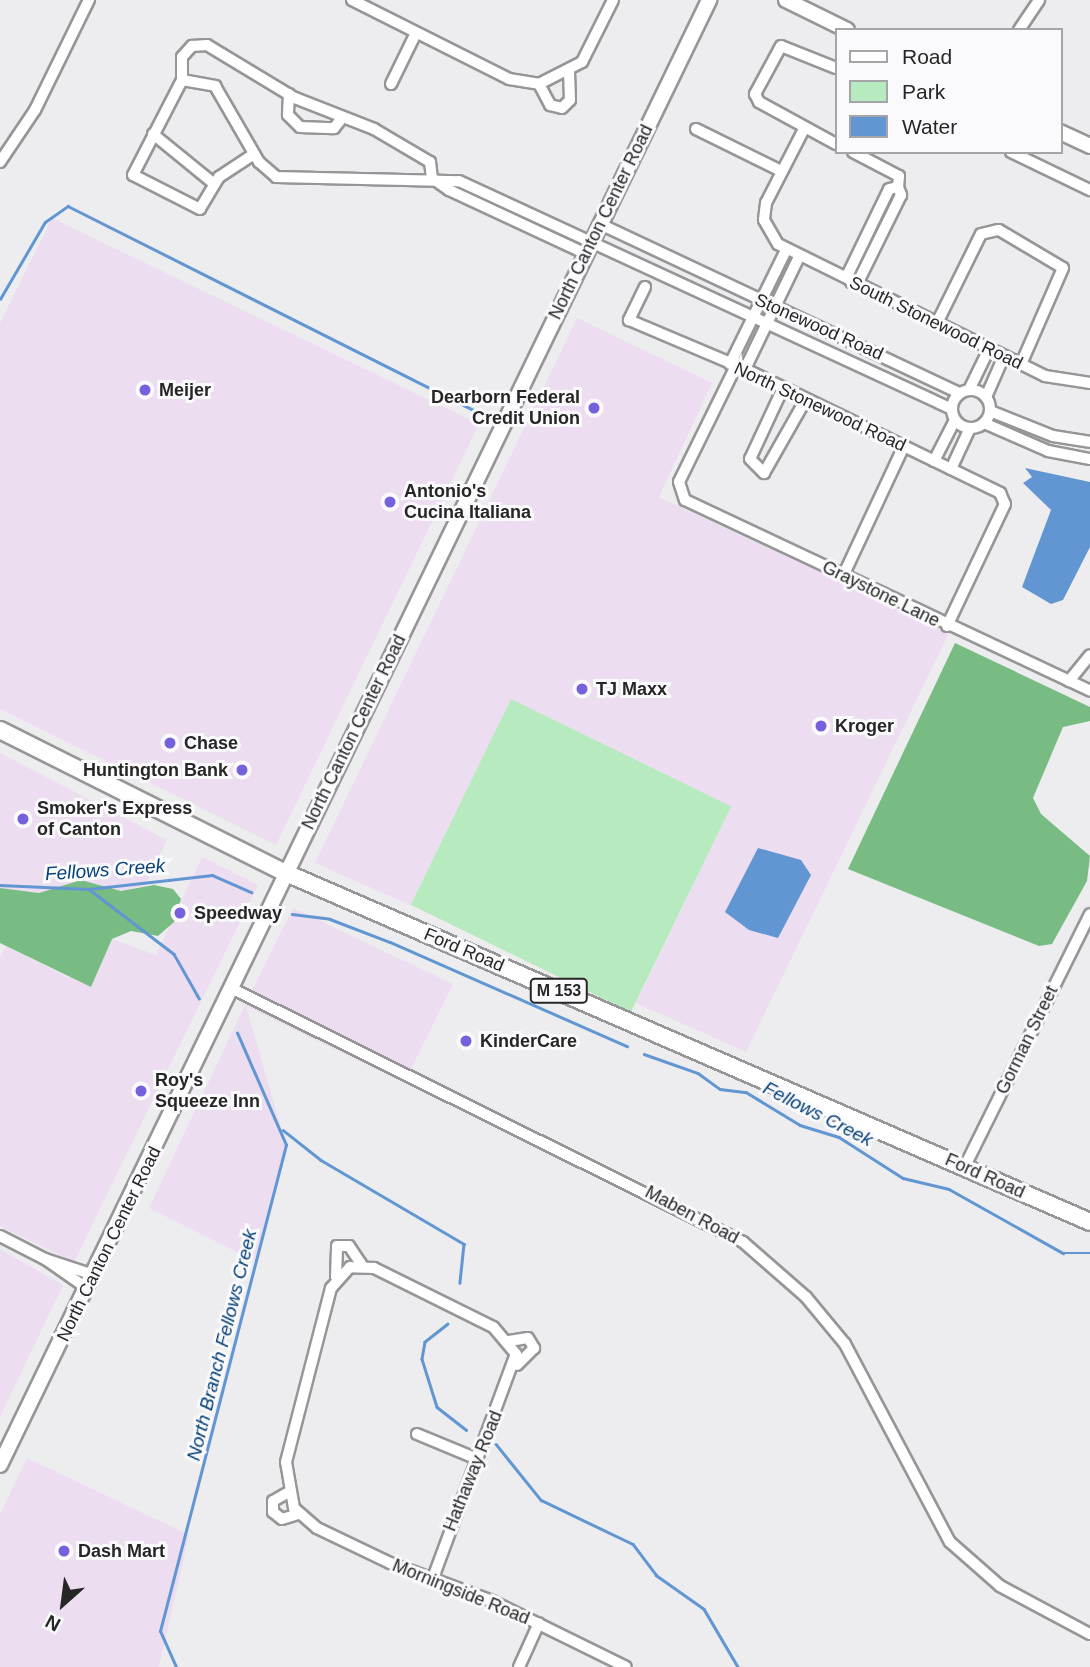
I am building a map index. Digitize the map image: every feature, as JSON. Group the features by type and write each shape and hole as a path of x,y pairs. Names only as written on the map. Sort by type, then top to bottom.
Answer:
{"main road":[{"name":"North Canton Center Road","path":"0,1465 88,1289 286,873 709,0"},
{"path":"786,0 843,28"},
{"path":"1062,133 1090,146"},
{"name":"Ford Road","path":"0,730 286,873 1090,1222"}],"street":[{"path":"0,162 35,110 89,0"},
{"path":"352,0 509,79 539,84 569,72 588,54 613,0"},
{"path":"1019,28 1039,0"},
{"path":"391,84 416,33"},
{"path":"254,154 213,183 200,209 133,175 182,79 184,53 201,44 289,94 430,162 432,178"},
{"path":"834,67 781,46 756,91 764,105 834,143"},
{"path":"539,84 550,105 562,108 570,100 569,72"},
{"path":"182,79 215,86 254,154 267,171 286,181 432,178 487,191 555,221 589,247"},
{"path":"289,94 288,115 300,127 334,128 342,118"},
{"path":"737,366 753,316 786,250 764,220 781,171 804,129"},
{"path":"696,130 781,171"},
{"path":"153,134 213,183"},
{"path":"851,282 848,274 889,189 899,184 856,154"},
{"path":"1015,154 1090,190"},
{"path":"432,178 481,205 549,236 589,247"},
{"path":"481,205 487,191"},
{"path":"549,236 555,221"},
{"name":"Stonewood Road","path":"600,224 775,308 964,392"},
{"path":"937,323 988,228 1061,261 1064,278 1021,364"},
{"name":"Stonewood Road","path":"589,247 671,278 952,409"},
{"name":"South Stonewood Road","path":"786,250 1053,379 1090,383"},
{"path":"737,366 767,323 799,257"},
{"path":"671,278 678,262"},
{"name":"North Stonewood Road","path":"645,287 629,320 806,398 1000,493 1005,504 947,626"},
{"path":"934,461 955,420 952,409 989,349"},
{"path":"951,469 971,428 984,423 990,411 986,397 1004,356"},
{"name":"Graystone Lane","path":"737,366 677,489 685,500 947,626 1090,691"},
{"path":"783,388 750,458 764,473 806,398"},
{"path":"964,392 986,397"},
{"path":"990,411 1053,436 1090,442"},
{"path":"955,420 971,428"},
{"path":"984,423 1048,451 1090,458"},
{"path":"843,576 904,446"},
{"path":"1069,681 1090,655"},
{"name":"Gorman Street","path":"965,1166 1090,914"},
{"name":"Maben Road","path":"233,989 743,1242 806,1297 845,1344 950,1542 1000,1586 1090,1634"},
{"path":"0,1236 45,1259 88,1289"},
{"name":"Hathaway Road","path":"337,1246 349,1246 362,1265 494,1327 509,1341 528,1338 534,1348 517,1365 475,1458 433,1578"},
{"name":"Morningside Road","path":"337,1246 336,1277 286,1462 286,1493 273,1501 273,1512 282,1518 298,1514 433,1578 539,1623 626,1667"},
{"path":"45,1259 94,1275"},
{"path":"336,1277 350,1267 362,1265"},
{"path":"509,1341 517,1365"},
{"path":"417,1434 475,1458"},
{"path":"286,1493 298,1514"},
{"path":"519,1667 539,1623"}],"shaded area":[{"path":"52,218 479,424 276,845 0,709 0,323"},
{"path":"577,318 712,383 659,497 949,633 746,1052 636,1003 731,807 511,700 410,905 315,863"},
{"path":"0,753 167,840 145,886 121,891 81,880 39,893 0,888"},
{"path":"202,857 258,885 74,1262 0,1226 0,958 6,946 69,978 112,939 156,955"},
{"path":"293,908 453,984 404,1083 246,1006 286,1145 257,1262 149,1208"},
{"path":"0,1249 63,1285 0,1417"},
{"path":"27,1458 189,1535 159,1667 0,1667 0,1514"}],"green space":[{"path":"955,643 1090,707 1090,721 1063,727 1033,798 1041,814 1090,856 1087,881 1052,944 1039,946 848,869"},
{"path":"511,699 731,806 631,1012 411,905"},
{"path":"81,880 121,891 154,885 173,889 181,899 174,922 158,936 131,931 112,939 91,987 0,943 0,888 39,893"}],"water":[{"path":"1025,468 1090,482 1090,547 1063,600 1051,604 1022,587 1051,510 1023,483 1032,477"},
{"path":"758,848 801,860 811,875 778,938 749,930 725,912"}],"waterway":[{"path":"0,299 45,222 68,206 480,413"},
{"name":"Fellows Creek","path":"0,885 89,889 212,875 251,892"},
{"name":"North Branch Fellows Creek","path":"89,889 174,954 199,998"},
{"name":"Fellows Creek","path":"292,914 330,919 390,942 627,1046"},
{"name":"North Branch Fellows Creek","path":"176,1667 160,1631 286,1145 237,1033"},
{"name":"Fellows Creek","path":"644,1054 698,1073 720,1089 746,1092 800,1125 839,1137 903,1178 949,1189 1063,1253 1090,1253"},
{"path":"283,1130 321,1160 464,1244 460,1283"},
{"path":"448,1324 425,1342 422,1359 437,1407 466,1430"},
{"path":"496,1444 541,1500 633,1544 656,1575 704,1609 738,1667"}],"place":[{"name":"Meijer","path":"145,390"},
{"name":"Dearborn Federal Credit Union","path":"594,408"},
{"name":"Antonio's Cucina Italiana","path":"390,502"},
{"name":"TJ Maxx","path":"582,689"},
{"name":"Kroger","path":"821,726"},
{"name":"Chase","path":"170,743"},
{"name":"Huntington Bank","path":"242,770"},
{"name":"Smoker's Express of Canton","path":"23,819"},
{"name":"Speedway","path":"180,913"},
{"name":"KinderCare","path":"466,1041"},
{"name":"Roy's Squeeze Inn","path":"141,1091"},
{"name":"Dash Mart","path":"64,1551"}]}
